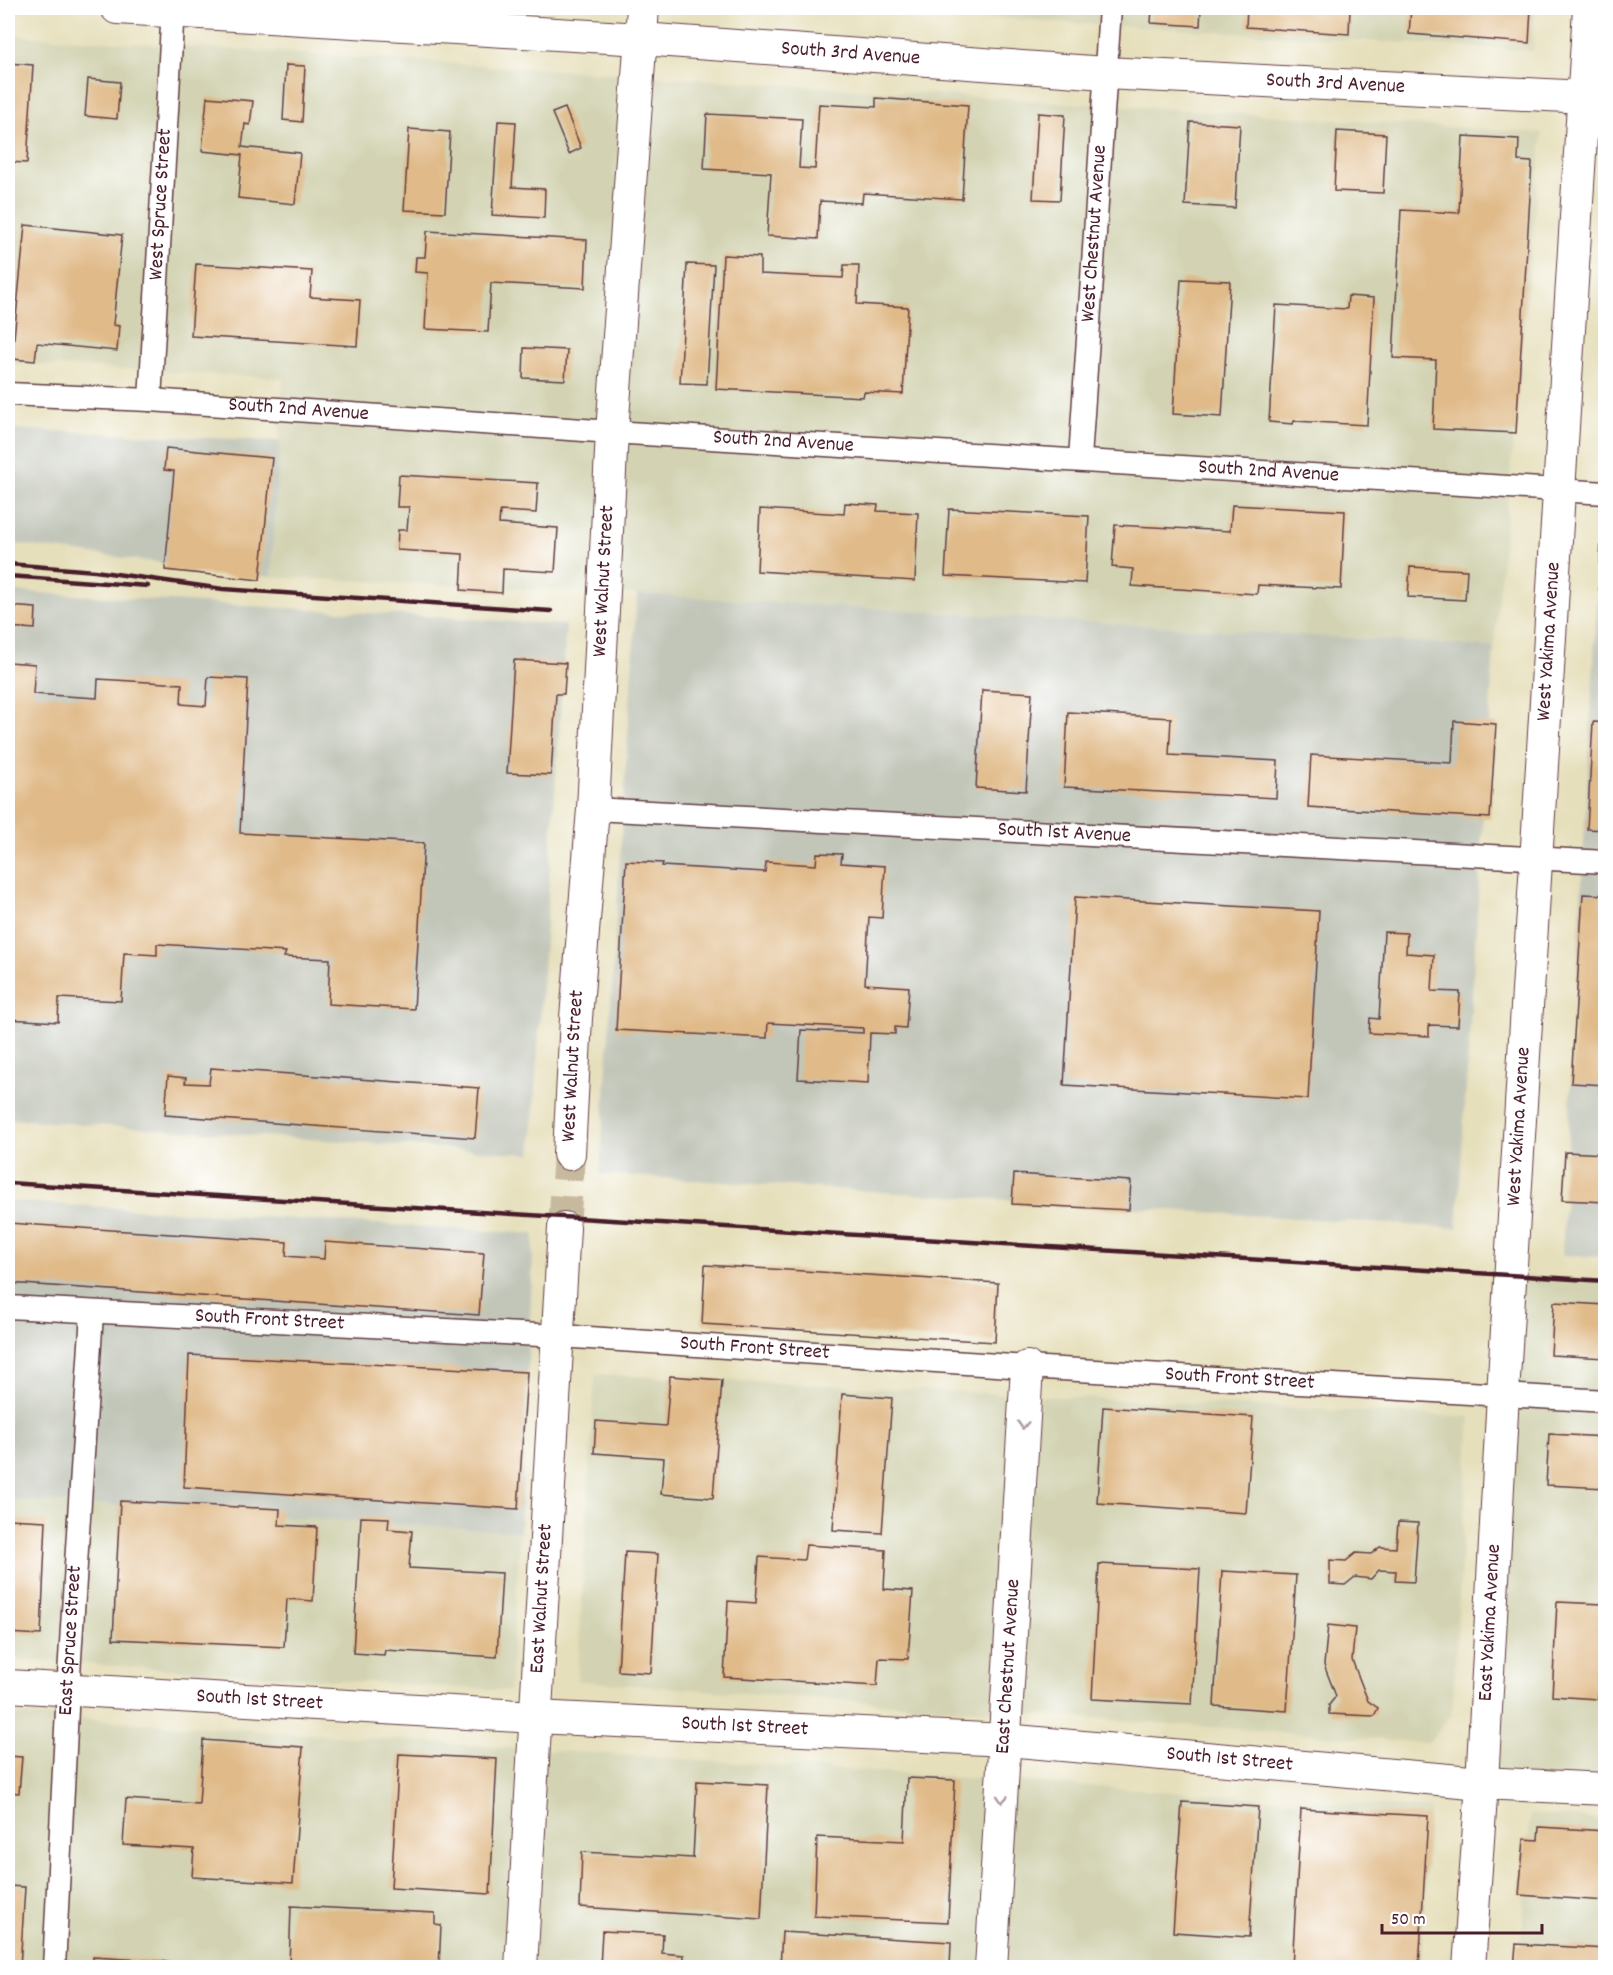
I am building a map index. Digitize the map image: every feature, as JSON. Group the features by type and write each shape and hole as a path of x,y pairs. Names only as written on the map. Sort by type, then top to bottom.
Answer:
{"street":[{"name":"South 3rd Avenue","path":"117,8 173,9 642,39 1105,73 1595,98"},
{"name":"West Walnut Street","path":"569,1154 576,1018 593,808 612,432 643,8"},
{"name":"West Chestnut Avenue","path":"1080,459 1110,8"},
{"name":"West Yakima Avenue","path":"1511,1275 1560,489 1595,98 1589,8"},
{"name":"West Spruce Street","path":"150,400 173,9"},
{"name":"South 2nd Avenue","path":"8,393 150,400 612,432 1605,493"},
{"name":"South 1st Avenue","path":"593,808 1605,861"},
{"name":"East Walnut Street","path":"521,1968 564,1228"},
{"name":"East Yakima Avenue","path":"1469,1968 1511,1275"},
{"name":"South Front Street","path":"8,1307 559,1336 1027,1367 1605,1401"},
{"name":"East Spruce Street","path":"54,1968 68,1690 92,1312"},
{"name":"East Chestnut Avenue","path":"991,1968 1027,1367"},
{"name":"South 1st Street","path":"8,1686 536,1717 1006,1740 1482,1783 1605,1789"}],"shaded area":[{"path":"829,8 1535,8 1533,51"},
{"path":"8,35 1542,133 1494,647 637,594 271,577 283,378 8,363"},
{"path":"8,429 280,441 271,577 8,543"},
{"path":"1600,543 1605,543 1605,1257 1562,1255"},
{"path":"8,591 566,625 531,1154 8,1119"},
{"path":"637,594 1494,647 1457,1228 600,1174"},
{"path":"8,1201 534,1234 520,1532 8,1499"},
{"path":"1511,1275 1605,1281 1605,1789 1482,1783"},
{"path":"595,1374 1470,1417 1452,1714 1428,1743 577,1681"},
{"path":"8,1499 520,1532 510,1691 8,1659"},
{"path":"8,1714 1430,1809 1421,1967 8,1967"},
{"path":"1530,1814 1605,1819 1605,1967 1520,1968"}],"building":[{"path":"1152,8 1201,8 1200,26 1151,23"},
{"path":"1247,8 1350,8 1349,34 1246,27"},
{"path":"1411,8 1531,8 1529,43 1409,34"},
{"path":"8,63 33,65 27,163 8,162"},
{"path":"286,65 305,66 302,122 283,120"},
{"path":"88,79 120,82 117,119 85,116"},
{"path":"207,97 253,101 250,125 245,124 242,147 300,153 295,204 238,198 242,155 202,151"},
{"path":"876,98 968,105 962,199 863,193 862,203 820,201 818,239 767,236 771,173 704,169 707,114 802,119 799,168 815,169 819,104 876,107"},
{"path":"565,108 581,148 569,154 552,113"},
{"path":"1038,113 1065,115 1060,200 1033,199"},
{"path":"498,121 516,122 512,187 545,189 544,218 492,215"},
{"path":"1190,122 1240,125 1235,208 1185,205"},
{"path":"409,129 450,132 445,212 404,210"},
{"path":"1337,131 1386,134 1383,193 1334,191"},
{"path":"1463,136 1519,139 1518,161 1532,162 1516,433 1433,429 1436,360 1393,358 1401,210 1459,213"},
{"path":"25,225 122,235 113,325 119,326 117,351 37,343 35,361 12,359"},
{"path":"427,231 587,240 585,288 491,283 488,332 425,329 428,273 415,272 416,257 425,257"},
{"path":"723,255 760,257 760,274 843,278 844,265 859,265 857,304 908,307 903,394 864,392 863,397 716,389"},
{"path":"196,264 312,271 310,297 360,300 357,346 191,336"},
{"path":"687,264 714,265 707,384 680,383"},
{"path":"1181,279 1230,281 1222,417 1173,414"},
{"path":"1348,296 1374,298 1367,425 1269,422 1276,305 1347,309"},
{"path":"524,348 567,350 565,380 523,378"},
{"path":"166,448 272,458 260,580 165,570 174,471 164,470"},
{"path":"399,475 538,483 536,513 500,511 499,524 558,528 555,572 503,569 502,593 461,590 463,554 397,550 398,530 407,530 409,507 397,507"},
{"path":"845,503 878,505 877,511 918,513 915,581 757,571 760,509 844,514"},
{"path":"1232,505 1345,511 1341,589 1258,585 1257,594 1132,586 1133,569 1112,567 1115,525 1230,531"},
{"path":"949,509 1089,516 1085,583 945,576"},
{"path":"1601,539 1606,539 1606,590 1599,590"},
{"path":"1410,567 1467,570 1465,600 1408,597"},
{"path":"8,606 36,608 35,629 8,627"},
{"path":"514,660 566,663 564,694 556,694 551,775 507,773"},
{"path":"8,662 35,664 33,694 97,698 98,679 182,684 181,704 206,706 208,677 248,679 240,833 424,843 414,1009 328,1004 330,959 284,957 286,952 157,944 157,955 124,953 121,1001 59,998 58,1022 8,1019"},
{"path":"982,690 1032,693 1026,791 976,788"},
{"path":"1068,712 1171,718 1169,755 1278,761 1276,798 1064,787"},
{"path":"1454,721 1496,724 1490,818 1308,807 1311,755 1452,763"},
{"path":"1593,722 1606,723 1606,830 1587,829"},
{"path":"817,853 842,854 841,863 885,866 882,918 869,917 865,984 909,987 906,1028 895,1027 895,1034 870,1033 868,1083 798,1079 801,1030 863,1033 863,1028 768,1023 767,1038 616,1030 626,861 663,863 662,866 765,872 766,862 816,865"},
{"path":"1583,894 1606,895 1606,1085 1571,1083"},
{"path":"1075,897 1319,911 1308,1099 1064,1085"},
{"path":"1384,932 1407,933 1406,953 1434,955 1432,991 1460,992 1458,1026 1429,1025 1429,1036 1369,1033 1370,1018 1379,1019"},
{"path":"211,1068 479,1088 475,1138 165,1115 168,1076 186,1078 185,1083 209,1084"},
{"path":"1565,1152 1606,1154 1606,1202 1562,1200"},
{"path":"1014,1174 1131,1181 1129,1210 1012,1204"},
{"path":"8,1223 287,1242 286,1256 324,1259 325,1242 484,1253 479,1315 8,1283"},
{"path":"705,1265 998,1283 995,1342 702,1324"},
{"path":"1554,1302 1606,1305 1606,1358 1551,1355"},
{"path":"189,1355 527,1372 518,1509 184,1487"},
{"path":"670,1376 722,1380 713,1498 661,1494 664,1458 594,1453 596,1421 666,1426"},
{"path":"842,1394 892,1398 882,1533 833,1530"},
{"path":"1103,1407 1253,1417 1246,1513 1097,1503"},
{"path":"1549,1434 1606,1437 1606,1488 1546,1485"},
{"path":"120,1501 280,1509 279,1525 317,1527 313,1601 287,1599 284,1647 113,1639"},
{"path":"361,1517 389,1518 388,1529 412,1531 409,1568 502,1573 497,1657 385,1650 384,1655 353,1653"},
{"path":"8,1519 46,1521 41,1635 8,1633"},
{"path":"1398,1522 1418,1523 1414,1582 1395,1581 1396,1571 1379,1570 1371,1579 1355,1577 1345,1585 1330,1584 1330,1560 1346,1561 1356,1553 1371,1554 1380,1547 1396,1548"},
{"path":"806,1545 886,1550 884,1589 913,1591 908,1659 879,1658 877,1686 724,1677 728,1601 756,1603 759,1557 804,1560"},
{"path":"625,1552 658,1554 651,1673 618,1671"},
{"path":"1099,1564 1200,1569 1192,1704 1092,1699"},
{"path":"1222,1571 1296,1575 1287,1711 1214,1706"},
{"path":"1557,1602 1603,1604 1598,1699 1552,1696"},
{"path":"1328,1625 1355,1628 1352,1660 1368,1701 1378,1708 1374,1716 1329,1714 1329,1705 1336,1696 1324,1665"},
{"path":"203,1740 303,1747 293,1883 192,1877 194,1849 123,1845 126,1799 199,1804"},
{"path":"399,1754 497,1759 490,1894 391,1888"},
{"path":"8,1756 22,1757 19,1793 8,1792"},
{"path":"907,1778 955,1780 948,1922 814,1916 817,1837 904,1841"},
{"path":"697,1781 768,1785 761,1919 580,1907 582,1852 693,1858"},
{"path":"1182,1802 1258,1807 1249,1937 1173,1932"},
{"path":"1301,1809 1428,1816 1419,1968 1292,1968"},
{"path":"1539,1827 1606,1831 1606,1901 1519,1895 1524,1839 1538,1840"},
{"path":"8,1886 25,1887 20,1968 8,1968"},
{"path":"291,1906 435,1913 435,1924 441,1925 439,1968 289,1968"},
{"path":"602,1931 663,1934 662,1953 684,1955 684,1968 600,1968"},
{"path":"782,1932 951,1942 950,1968 780,1968"},
{"path":"1516,1944 1606,1949 1606,1968 1514,1968"},
{"path":"93,1957 190,1963 189,1968 93,1968"}],"tunnel":[{"path":"564,1228 569,1154"}],"railway":[{"path":"8,564 95,571 223,589 551,611"},
{"path":"8,576 148,586"},
{"path":"8,1183 1606,1281"}]}
